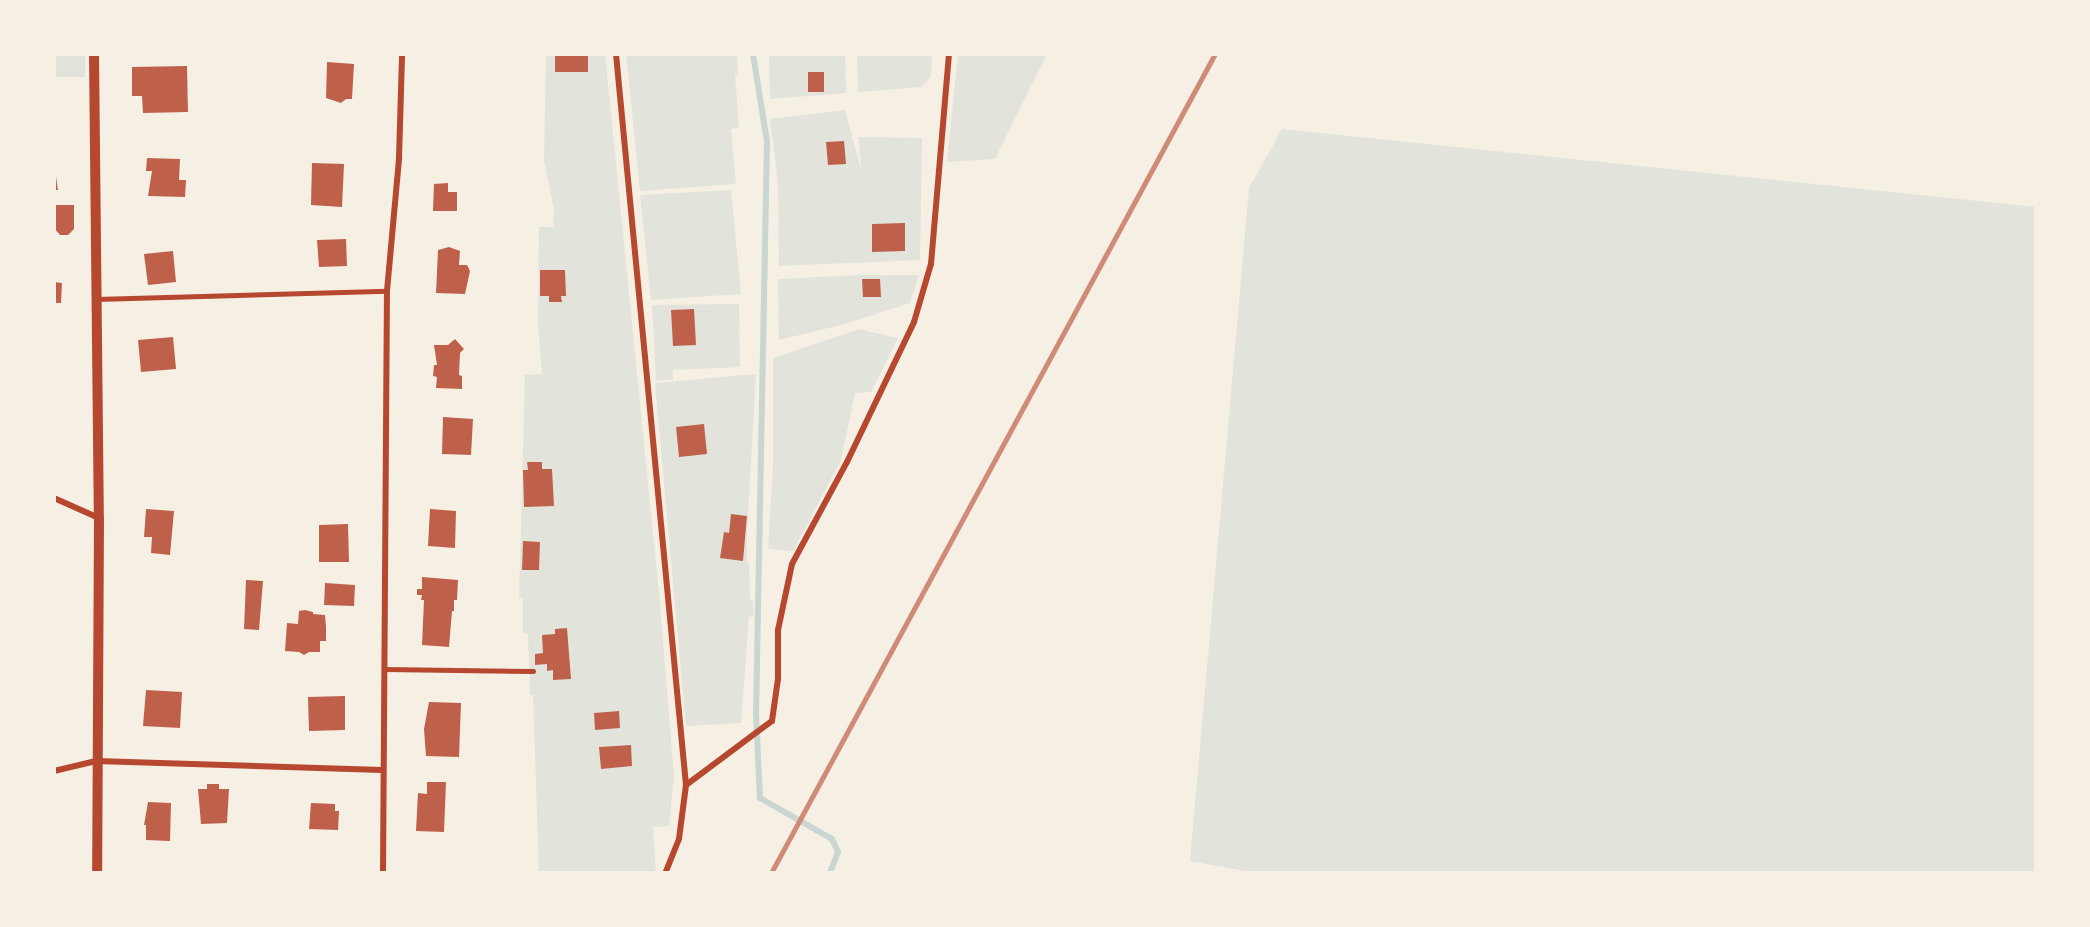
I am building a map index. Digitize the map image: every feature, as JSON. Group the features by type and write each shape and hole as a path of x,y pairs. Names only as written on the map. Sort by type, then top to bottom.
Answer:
{"street":[{"path":"94,54 99,518 97,873"},
{"path":"383,873 387,291 399,158 402,54"},
{"path":"616,54 686,785 679,838 665,873"},
{"path":"686,785 772,721 778,679 778,630 792,564 847,462 914,322 931,264 949,54"},
{"path":"54,498 99,518"},
{"path":"54,771 96,761 382,771"}],"lane":[{"path":"96,299 387,291"},
{"path":"385,669 533,671"}],"shaded area":[{"path":"54,54 85,54 85,77 54,77"},
{"path":"546,54 605,54 659,593 674,776 669,826 653,827 656,873 539,873 533,695 530,695 528,634 523,633 523,598 519,598 525,375 542,374 538,326 539,227 553,227 554,209 544,161"},
{"path":"626,54 737,54 738,75 735,75 739,128 731,129 736,184 640,191"},
{"path":"769,54 845,54 846,93 770,99"},
{"path":"857,54 932,54 931,77 922,87 858,92"},
{"path":"958,54 1047,54 995,159 947,162"},
{"path":"845,110 862,173 858,137 922,138 920,260 779,266 778,184 770,119"},
{"path":"1282,129 2036,207 2036,873 1256,873 1190,861 1249,188"},
{"path":"731,190 741,294 651,300 640,195"},
{"path":"919,275 910,303 845,324 779,340 778,279"},
{"path":"739,304 740,367 673,370 673,380 656,380 652,305"},
{"path":"859,329 898,338 871,392 855,393 841,460 793,551 768,549 773,466 773,358"},
{"path":"756,374 747,533 750,600 753,601 754,616 749,617 741,723 686,726 655,383"}],"building":[{"path":"555,54 588,54 588,72 555,72"},
{"path":"327,62 354,64 352,99 346,99 341,103 326,98"},
{"path":"187,66 188,112 143,113 142,96 132,96 132,67"},
{"path":"808,72 824,72 824,92 808,92"},
{"path":"844,141 846,164 828,165 826,142"},
{"path":"147,158 180,159 179,180 186,180 185,197 148,196 152,171 146,171"},
{"path":"312,163 344,164 342,207 311,205"},
{"path":"54,164 58,190 54,190"},
{"path":"448,183 448,192 457,192 457,211 433,211 434,184"},
{"path":"54,205 74,205 74,229 68,235 60,235 54,228"},
{"path":"905,223 905,251 872,252 872,224"},
{"path":"346,239 347,266 319,267 317,240"},
{"path":"449,247 460,251 459,265 467,265 470,271 465,294 436,293 438,250"},
{"path":"173,251 176,282 148,285 144,254"},
{"path":"540,270 565,270 566,296 561,296 562,302 549,302 549,296 540,296"},
{"path":"862,279 880,279 881,297 863,297"},
{"path":"54,282 62,283 61,303 54,303"},
{"path":"694,309 696,345 673,346 671,310"},
{"path":"173,337 176,369 141,372 138,340"},
{"path":"455,339 464,349 460,353 459,375 462,376 462,389 436,388 437,377 433,376 434,365 437,365 434,345 448,345"},
{"path":"443,417 473,419 471,455 442,454"},
{"path":"704,424 707,454 679,457 676,427"},
{"path":"527,462 542,462 542,469 552,469 554,506 524,507 523,470 528,470"},
{"path":"146,509 174,511 170,555 151,553 152,537 144,537"},
{"path":"430,509 456,511 455,548 428,546"},
{"path":"731,514 747,516 743,561 720,558 724,532 729,533"},
{"path":"348,524 349,562 319,562 319,525"},
{"path":"523,541 540,542 539,570 522,570"},
{"path":"422,577 458,580 457,600 454,600 454,611 452,611 449,647 422,645 424,600 421,600 422,595 417,595 417,589 422,589"},
{"path":"246,580 263,581 259,630 244,629"},
{"path":"325,583 355,585 354,606 324,605"},
{"path":"305,610 313,614 325,615 326,641 320,641 320,652 309,652 304,655 299,652 285,651 287,623 298,624 299,611"},
{"path":"567,628 571,679 553,680 553,670 547,671 547,664 535,665 535,654 543,653 542,635 555,634 555,629"},
{"path":"146,690 182,692 180,728 143,726"},
{"path":"345,696 345,730 309,731 308,697"},
{"path":"429,702 461,703 459,757 426,756 424,729"},
{"path":"619,711 620,728 595,730 594,713"},
{"path":"631,745 632,766 601,769 599,747"},
{"path":"427,782 446,782 444,832 416,831 418,793 427,794"},
{"path":"207,784 219,784 219,789 229,789 227,823 201,824 198,789 207,789"},
{"path":"148,802 171,803 170,841 146,840 146,825 144,825"},
{"path":"311,803 335,804 335,811 339,811 338,830 309,829"}],"waterway":[{"path":"753,54 767,141 756,714 760,798 832,839 838,852 830,873"}],"railway":[{"path":"771,873 1215,54"}]}
